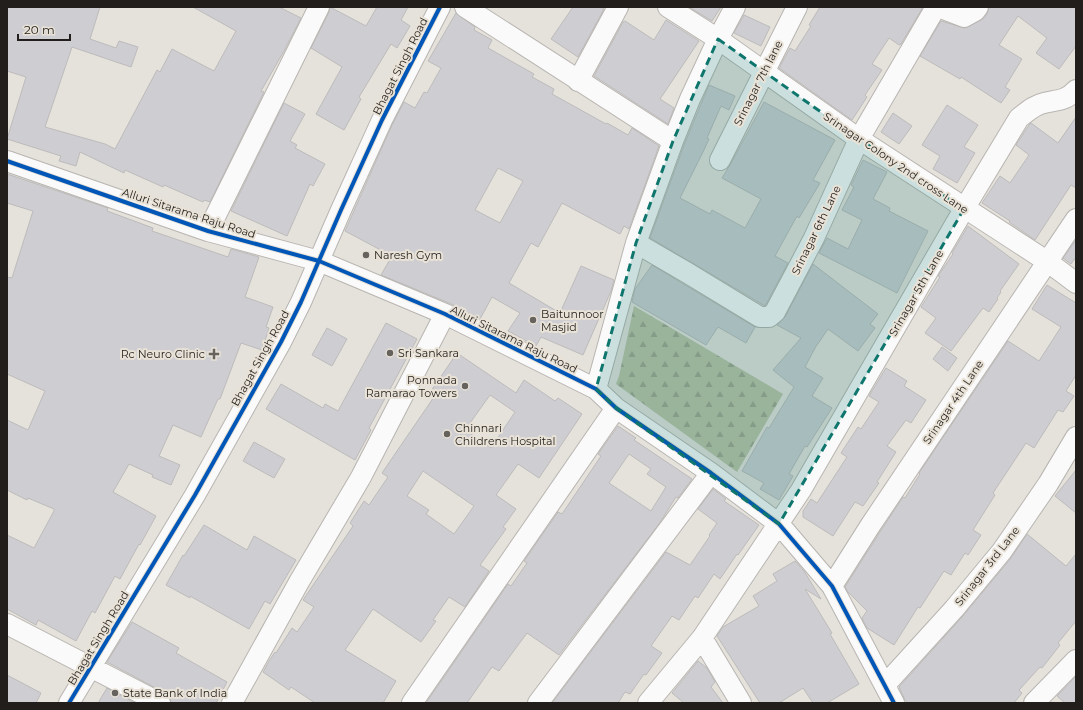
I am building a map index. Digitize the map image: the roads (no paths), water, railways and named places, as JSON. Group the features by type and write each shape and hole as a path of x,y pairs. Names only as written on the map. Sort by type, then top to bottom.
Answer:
{"street":[{"path":"208,231 319,7"},
{"name":"Bhagat Singh Road","path":"69,703 195,495 282,342 319,261 340,210 382,120 440,7"},
{"path":"465,7 673,141"},
{"path":"578,81 618,7"},
{"name":"Srinagar Colony 2nd cross Lane","path":"668,7 718,39 859,139 964,209 1048,262 1076,283"},
{"path":"596,389 636,242 690,99 718,39 735,7"},
{"name":"Srinagar 7th lane","path":"720,160 797,7"},
{"path":"937,7 971,12"},
{"name":"Srinagar 6th Lane","path":"636,242 760,317 769,317 775,312 814,238 859,139 937,7"},
{"name":"Srinagar 5th Lane","path":"648,703 702,638 779,524 805,483 964,209 1019,118 1031,109 1044,103 1059,101 1076,90"},
{"name":"Alluri Sitarama Raju Road","path":"7,161 208,231 319,261 445,314 596,389 616,408 711,473 779,524 832,586 894,703"},
{"name":"Srinagar 4th Lane","path":"832,586 870,526 1076,219"},
{"path":"232,703 299,582 361,477 445,314"},
{"path":"412,703 616,408"},
{"name":"Srinagar 3rd Lane","path":"885,685 954,609 1002,551 1048,484 1076,437"},
{"path":"538,703 711,473"},
{"path":"7,624 160,703"},
{"path":"702,638 741,703"},
{"path":"1034,703 1076,660"}],"place":[{"name":"Naresh Gym","path":"366,255"},
{"name":"Baitunnoor Masjid","path":"533,320"},
{"name":"Sri Sankara","path":"390,353"},
{"name":"Rc Neuro Clinic","path":"214,354"},
{"name":"Ponnada Ramarao Towers","path":"465,386"},
{"name":"Chinnari Childrens Hospital","path":"447,434"},
{"name":"State Bank of India","path":"115,693"}]}
